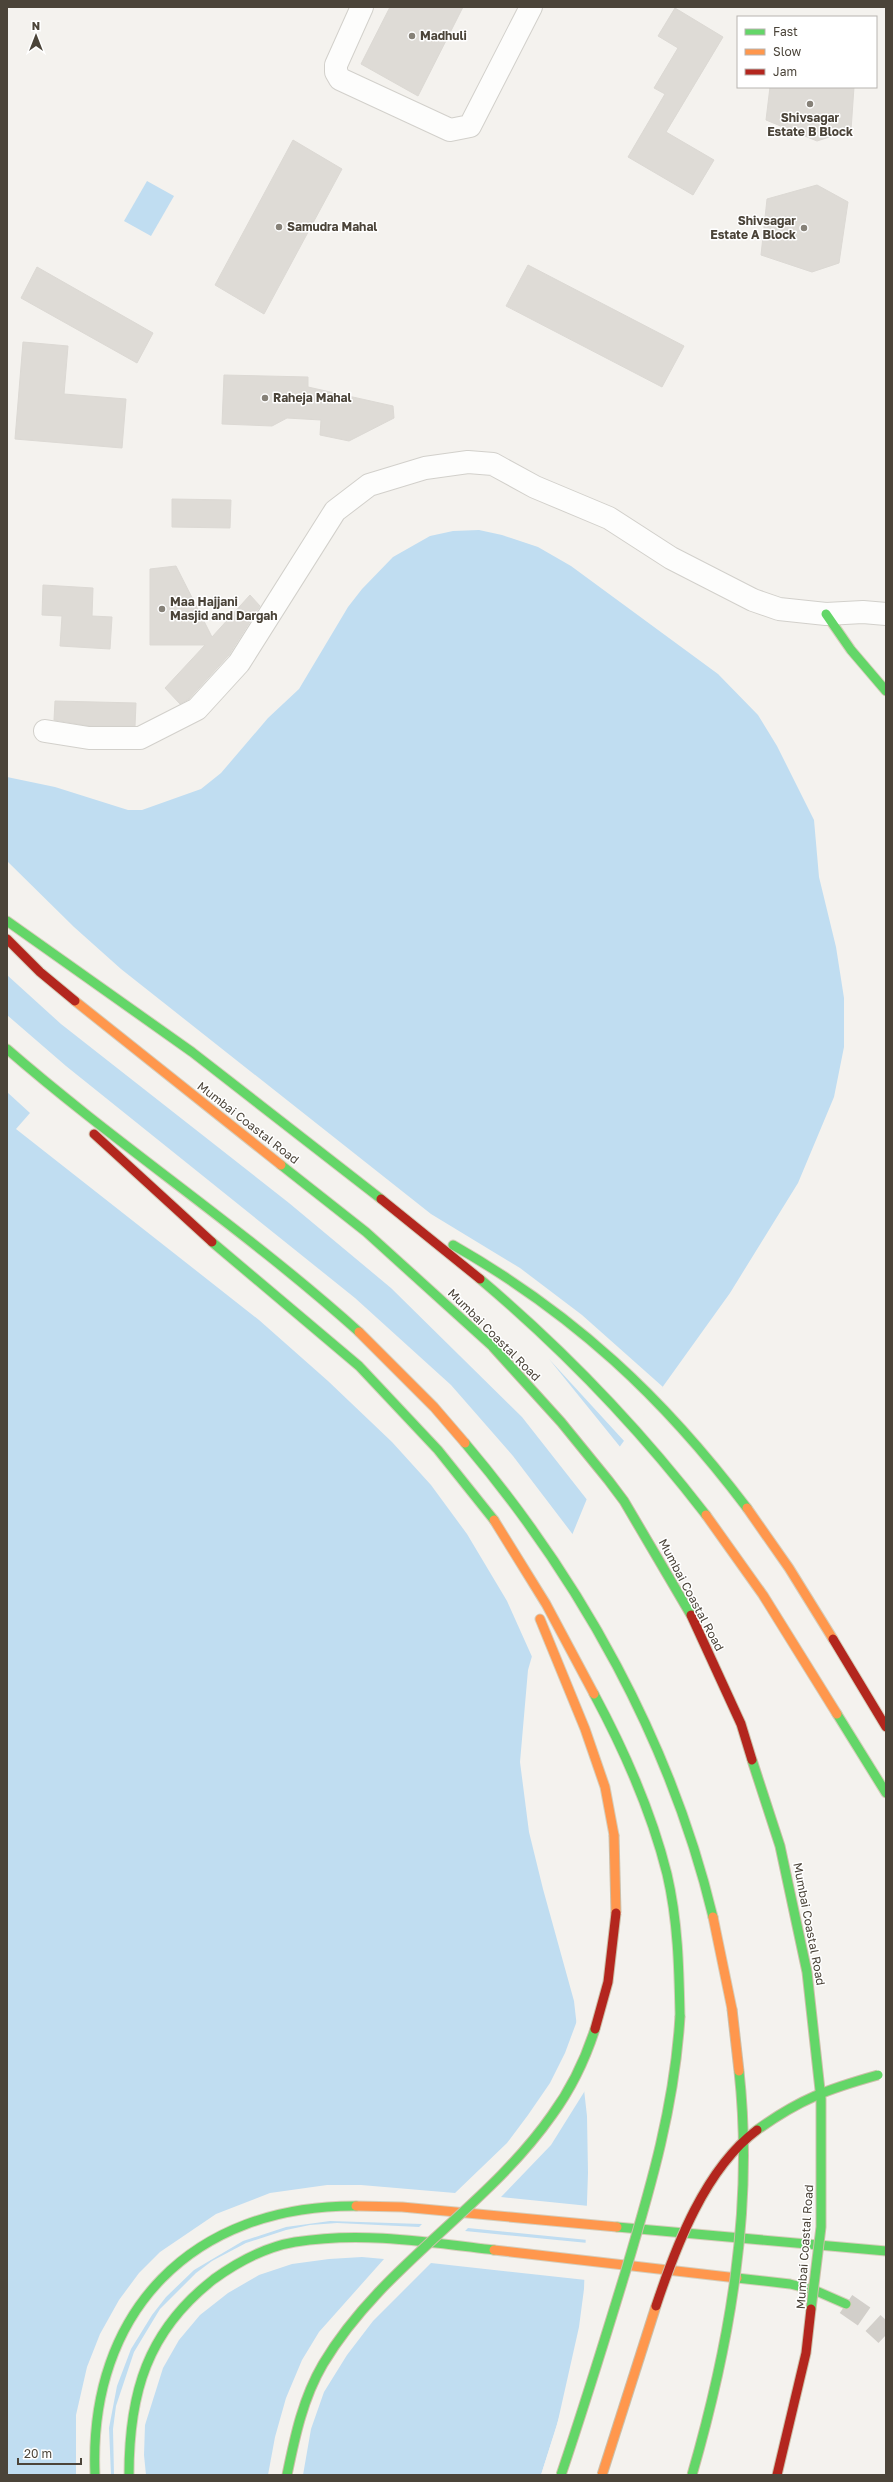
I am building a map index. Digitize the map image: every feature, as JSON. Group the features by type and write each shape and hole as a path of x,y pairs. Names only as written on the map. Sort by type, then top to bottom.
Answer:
{"main road":[{"path":"826,614 851,650 886,691"},
{"path":"7,921 155,1025 313,1145 411,1223 554,1343 620,1411 664,1462 762,1594 886,1793"},
{"name":"Mumbai Coastal Road","path":"7,940 40,972 98,1021 366,1232 416,1275 492,1348 571,1433 623,1501 669,1575 714,1663 751,1752 793,1892 806,1960 819,2083 822,2151 817,2268 810,2333 799,2394 777,2475"},
{"path":"7,1049 46,1083 316,1293 414,1385 488,1470 565,1575 613,1657 660,1753 692,1840 717,1930 732,2009 740,2082 744,2142 742,2199 730,2307 714,2393 692,2475"},
{"path":"46,1083 112,1154 167,1204 359,1366 438,1450 500,1529 546,1604 607,1718 644,1805 667,1874 679,1948 680,2047 676,2082 667,2123 627,2265 561,2475"},
{"path":"411,1223 482,1260 567,1320 637,1381 723,1476 759,1524 886,1727"},
{"path":"287,2475 291,2446 301,2408 314,2377 329,2351 372,2298 504,2172 531,2143 553,2114 573,2081 589,2046 603,2005 613,1959 617,1917 614,1835 605,1787 588,1736 533,1603 500,1529"},
{"path":"602,2475 672,2258 694,2209 719,2170 745,2139 784,2108 828,2087 858,2079 886,2075"},
{"path":"95,2475 94,2430 97,2407 109,2364 127,2323 158,2282 179,2263 218,2237 265,2217 324,2206 402,2207 849,2249 886,2251"},
{"path":"129,2475 128,2450 131,2415 138,2380 150,2352 171,2320 201,2287 263,2250 308,2241 345,2237 392,2238 790,2284 814,2290 846,2304"}],"street":[{"path":"362,7 336,65 336,72 340,78 450,130 470,126 531,7"},
{"path":"45,731 89,738 140,738 197,709 239,663 335,511 369,485 432,467 468,462 492,464 535,487 609,518 671,558 728,589 779,609 826,614 863,612 886,614"}],"water":[{"path":"147,181 174,196 151,236 124,221"},
{"path":"479,530 502,535 538,547 571,566 718,674 758,715 777,746 814,820 819,877 836,947 844,998 844,1047 834,1097 798,1183 730,1293 593,1484 554,1579 528,1670 520,1762 529,1832 574,2001 587,2116 588,2173 584,2289 579,2327 557,2425 541,2475 7,2475 7,777 55,787 128,810 142,810 201,789 221,773 268,718 299,689 348,607 362,589 393,557 430,536 453,531"}],"pier":[{"path":"7,861 74,927 121,969 431,1214 520,1268 582,1315 663,1387 625,1442 549,1359 621,1448 595,1485 588,1501 522,1417 391,1288 289,1203 61,1024 7,975"},
{"path":"7,1015 66,1066 355,1298 451,1385 513,1456 574,1536 555,1580 533,1659 507,1601 467,1534 431,1485 392,1442 328,1381 259,1320 16,1129 30,1113 7,1092"},
{"path":"578,2018 586,2089 551,2145 501,2197 589,2206 588,2240 468,2228 465,2231 588,2243 586,2280 431,2263 373,2321 347,2355 324,2392 311,2429 303,2475 268,2475 275,2437 286,2398 302,2360 319,2332 384,2259 362,2257 329,2259 292,2264 259,2275 228,2293 200,2315 179,2340 163,2368 145,2425 144,2455 146,2475 114,2475 113,2429 116,2406 134,2352 160,2309 196,2273 212,2261 246,2243 286,2230 310,2225 337,2223 419,2227 422,2224 330,2221 286,2227 243,2241 194,2270 166,2297 152,2315 131,2349 117,2386 109,2428 111,2475 76,2475 76,2415 87,2367 100,2334 119,2300 139,2273 160,2252 216,2214 270,2193 327,2185 361,2185 455,2193 507,2143 528,2115 550,2083 565,2053"},
{"path":"564,2402 559,2426 543,2475 541,2475"}],"building":[{"name":"Madhuli","path":"390,7 463,7 418,96 361,64"},
{"path":"675,8 723,37 666,132 714,160 693,195 628,157 665,94 654,88 678,48 658,36"},
{"name":"Shivsagar Estate B Block","path":"770,88 854,88 851,130 817,141 766,120"},
{"name":"Samudra Mahal","path":"293,140 342,169 264,314 215,285"},
{"name":"Shivsagar Estate A Block","path":"817,185 848,202 839,263 812,272 761,255 767,199"},
{"path":"528,265 684,346 662,387 506,306"},
{"path":"37,267 153,333 137,363 21,298"},
{"path":"23,342 68,346 64,394 126,399 122,448 15,439"},
{"path":"224,375 308,377 308,387 393,406 394,418 349,441 320,435 321,420 287,418 272,426 222,424"},
{"path":"172,499 231,500 230,528 172,527"},
{"path":"176,566 212,637 250,595 260,606 229,655 189,699 180,704 165,688 205,645 150,645 150,569"},
{"path":"43,585 93,588 92,616 112,617 110,649 60,646 62,616 42,615"},
{"path":"55,701 136,703 135,726 90,726 54,720"}],"tunnel":[{"path":"846,2304 872,2322 886,2335"}],"traffic: fast":[{"path":"826,614 851,650 886,691"},
{"path":"7,921 192,1052 381,1199"},
{"path":"7,1049 94,1121 273,1259 359,1332"},
{"path":"281,1165 366,1232 493,1347"},
{"path":"212,1242 359,1366 438,1450 494,1520"},
{"path":"453,1245 497,1272 538,1300 577,1329 614,1361 649,1394 683,1430 747,1508"},
{"path":"480,1279 571,1362 599,1391 654,1451 706,1515"},
{"path":"493,1347 561,1422 624,1501 691,1615"},
{"path":"465,1443 547,1550 583,1607 617,1666 647,1726 673,1788 695,1852 713,1917"},
{"path":"594,1694 616,1736 636,1782 661,1851 674,1909 680,2016"},
{"path":"837,1714 886,1793"},
{"path":"752,1760 780,1846 807,1972 821,2099 821,2227 811,2309"},
{"path":"561,2475 618,2296 653,2176 673,2081 680,2016"},
{"path":"287,2475 300,2418 310,2390 323,2364 347,2329 375,2296 404,2266 467,2209 526,2148 552,2115 571,2085 587,2052 595,2029"},
{"path":"692,2475 706,2425 728,2325 741,2224 743,2122 739,2071"},
{"path":"757,2130 787,2110 815,2096 829,2090 878,2075"},
{"path":"95,2475 98,2416 110,2364 132,2318 162,2279 200,2247 245,2225 298,2211 356,2206"},
{"path":"617,2227 886,2251"},
{"path":"129,2475 133,2417 138,2391 146,2366 158,2342 172,2320 191,2299 214,2279 233,2266 263,2251 284,2244 345,2237 394,2239 494,2250"},
{"path":"737,2278 790,2284 814,2290 846,2304"}],"traffic: slow":[{"path":"75,1001 281,1165"},
{"path":"359,1332 434,1407 465,1443"},
{"path":"747,1508 789,1568 833,1639"},
{"path":"706,1515 763,1595 837,1714"},
{"path":"494,1520 546,1604 594,1694"},
{"path":"540,1619 585,1729 605,1787 614,1835"},
{"path":"614,1835 616,1913"},
{"path":"713,1917 732,2009"},
{"path":"732,2009 739,2071"},
{"path":"356,2206 402,2207 617,2227"},
{"path":"494,2250 737,2278"},
{"path":"602,2475 656,2306"}],"traffic: jam":[{"path":"7,939 40,972 75,1001"},
{"path":"94,1134 212,1242"},
{"path":"381,1199 480,1279"},
{"path":"691,1615 741,1724 752,1760"},
{"path":"833,1639 886,1727"},
{"path":"595,2029 608,1982 616,1913"},
{"path":"656,2306 683,2234 707,2187 739,2146 757,2130"},
{"path":"777,2475 806,2353 811,2309"}],"place":[{"name":"Madhuli","path":"412,36"},
{"name":"Shivsagar Estate B Block","path":"810,104"},
{"name":"Samudra Mahal","path":"279,227"},
{"name":"Shivsagar Estate A Block","path":"804,228"},
{"name":"Raheja Mahal","path":"265,398"},
{"name":"Maa Hajjani Masjid and Dargah","path":"162,609"}]}
